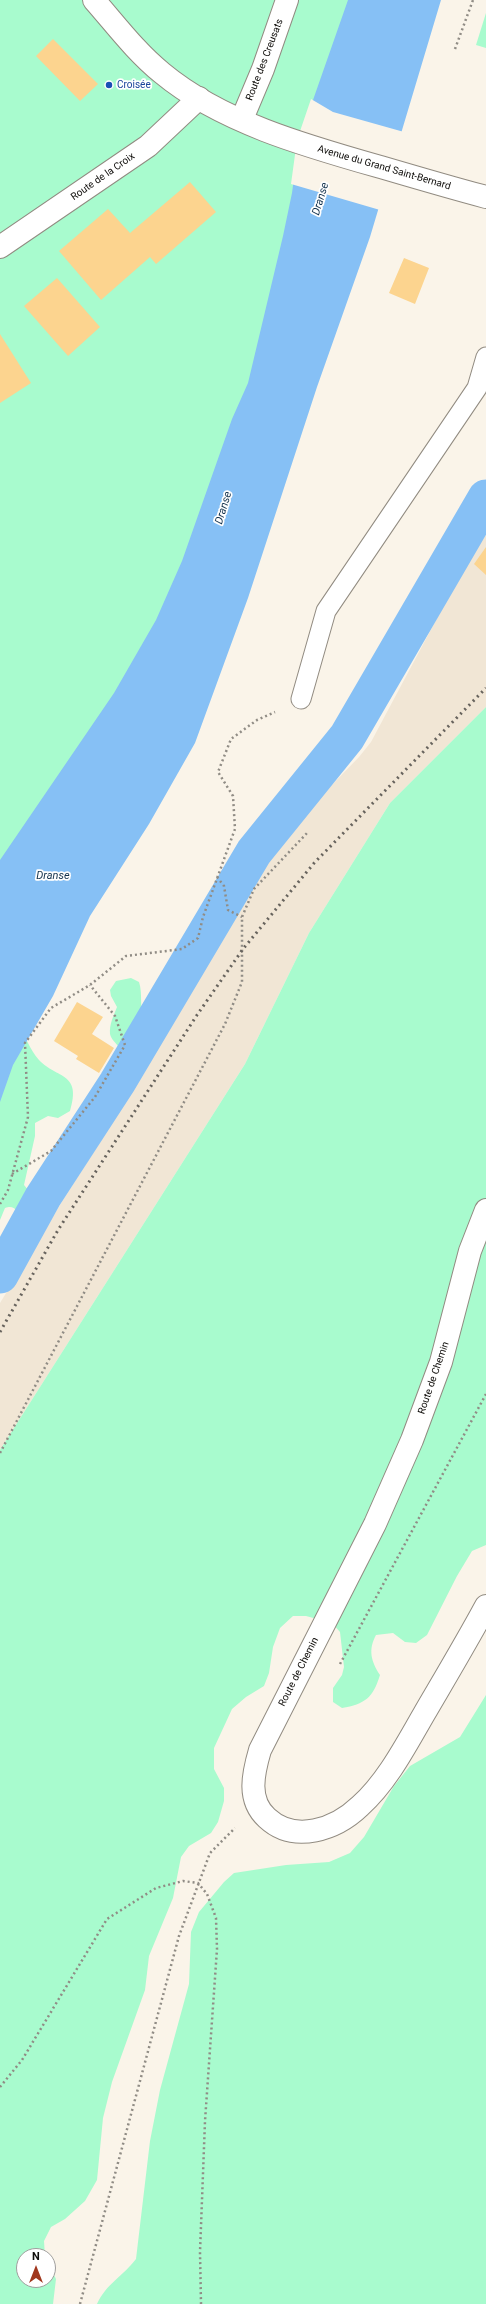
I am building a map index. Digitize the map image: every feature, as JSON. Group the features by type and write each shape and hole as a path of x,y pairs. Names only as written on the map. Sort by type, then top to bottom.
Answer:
{"street":[{"name":"Avenue du Grand Saint-Bernard","path":"94,0 146,58 180,87 199,98 282,136 486,197"},
{"name":"Route des Creusats","path":"242,119 263,69 287,0"},
{"name":"Route de la Croix","path":"0,247 148,146 199,98"},
{"name":"Route de Chemin","path":"486,1210 470,1251 441,1362 412,1440 375,1524 260,1750 253,1782 257,1805 272,1823 294,1832 304,1833 317,1831 332,1825 360,1807 373,1792 406,1746 486,1606"}],"lane":[{"path":"300,699 326,611 477,388 486,357"}],"path":[{"path":"455,49 473,0"},
{"path":"0,1204 8,1190 28,1117 25,1043 51,1008 90,985 126,956 182,949 198,938 217,876 235,829 233,796 218,772 231,739 257,720 300,699"},
{"path":"0,1452 225,1024 242,982 242,917 254,889 308,832"},
{"path":"217,876 224,886 228,910 242,917"},
{"path":"12,1174 51,1151 95,1097 125,1045 115,1016 90,985"},
{"path":"80,2304 179,1936 210,1853 257,1805"},
{"path":"0,2087 22,2060 108,1919 156,1888 183,1881 198,1883 207,1894 216,1918 217,1949 205,2121 200,2252 201,2304"}],"shaded area":[{"path":"486,535 486,707 390,803 309,933 245,1064 0,1450 0,1303 63,1200 143,1075 228,926 255,864 359,757 371,742 467,562"}],"green space":[{"path":"0,0 383,0 189,643 0,983"},
{"path":"486,13 486,48 476,45"},
{"path":"486,707 486,1545 472,1551 457,1576 427,1635 416,1643 405,1642 393,1633 376,1635 371,1651 374,1665 380,1675 371,1694 362,1702 342,1708 333,1702 333,1688 342,1675 344,1667 340,1632 332,1623 306,1616 293,1616 280,1628 273,1647 269,1673 264,1686 246,1697 232,1709 214,1748 214,1769 224,1788 224,1801 218,1822 211,1833 189,1846 181,1857 173,1898 149,1956 145,1990 112,2082 103,2118 97,2180 85,2201 65,2219 51,2227 44,2241 44,2248 16,2248 16,2288 55,2288 53,2304 0,2304 0,1450 245,1064 309,933 390,803"},
{"path":"131,978 139,982 144,1018 168,1017 167,1028 141,1058 122,1094 93,1134 71,1174 56,1188 49,1211 37,1218 24,1216 13,1208 8,1207 5,1208 0,1220 0,1053 18,1022 30,1047 39,1060 66,1078 73,1089 73,1098 70,1111 58,1118 48,1116 35,1123 35,1136 24,1185 30,1192 39,1190 57,1165 66,1145 88,1122 122,1064 123,1054 111,1038 110,1034 111,1023 117,1007 111,996 110,990 116,981"},
{"path":"486,1695 486,2304 97,2304 110,2285 136,2259 150,2141 160,2090 189,1984 191,1932 199,1912 224,1882 234,1873 286,1865 329,1862 350,1853 364,1837 394,1786 410,1766 460,1737"}],"water":[{"name":"Dranse","path":"348,0 441,0 370,237 317,387 248,598 195,743 149,824 90,916 53,996 13,1065 0,1102 0,860 114,693 156,620 182,561 232,419 248,383 283,236 292,193 299,140"}],"pier":[{"path":"311,99 333,112 404,132 380,210 291,184 297,140"}],"building":[{"path":"53,39 98,84 80,101 36,56"},
{"path":"190,182 216,212 156,264 150,257 101,300 59,251 108,209 130,233"},
{"path":"404,258 429,268 415,304 389,293"},
{"path":"57,278 100,327 68,356 24,306"},
{"path":"0,334 31,383 0,403"},
{"path":"486,547 486,575 474,564"},
{"path":"77,1002 103,1017 92,1034 114,1048 99,1073 76,1059 78,1056 54,1041"}],"waterway":[{"path":"0,1275 43,1197 117,1083 254,852 347,737 486,498"}],"railway":[{"path":"0,1332 58,1230 197,1015 243,949 315,862 486,688"}],"place":[{"name":"Croisée","path":"109,85"}]}
